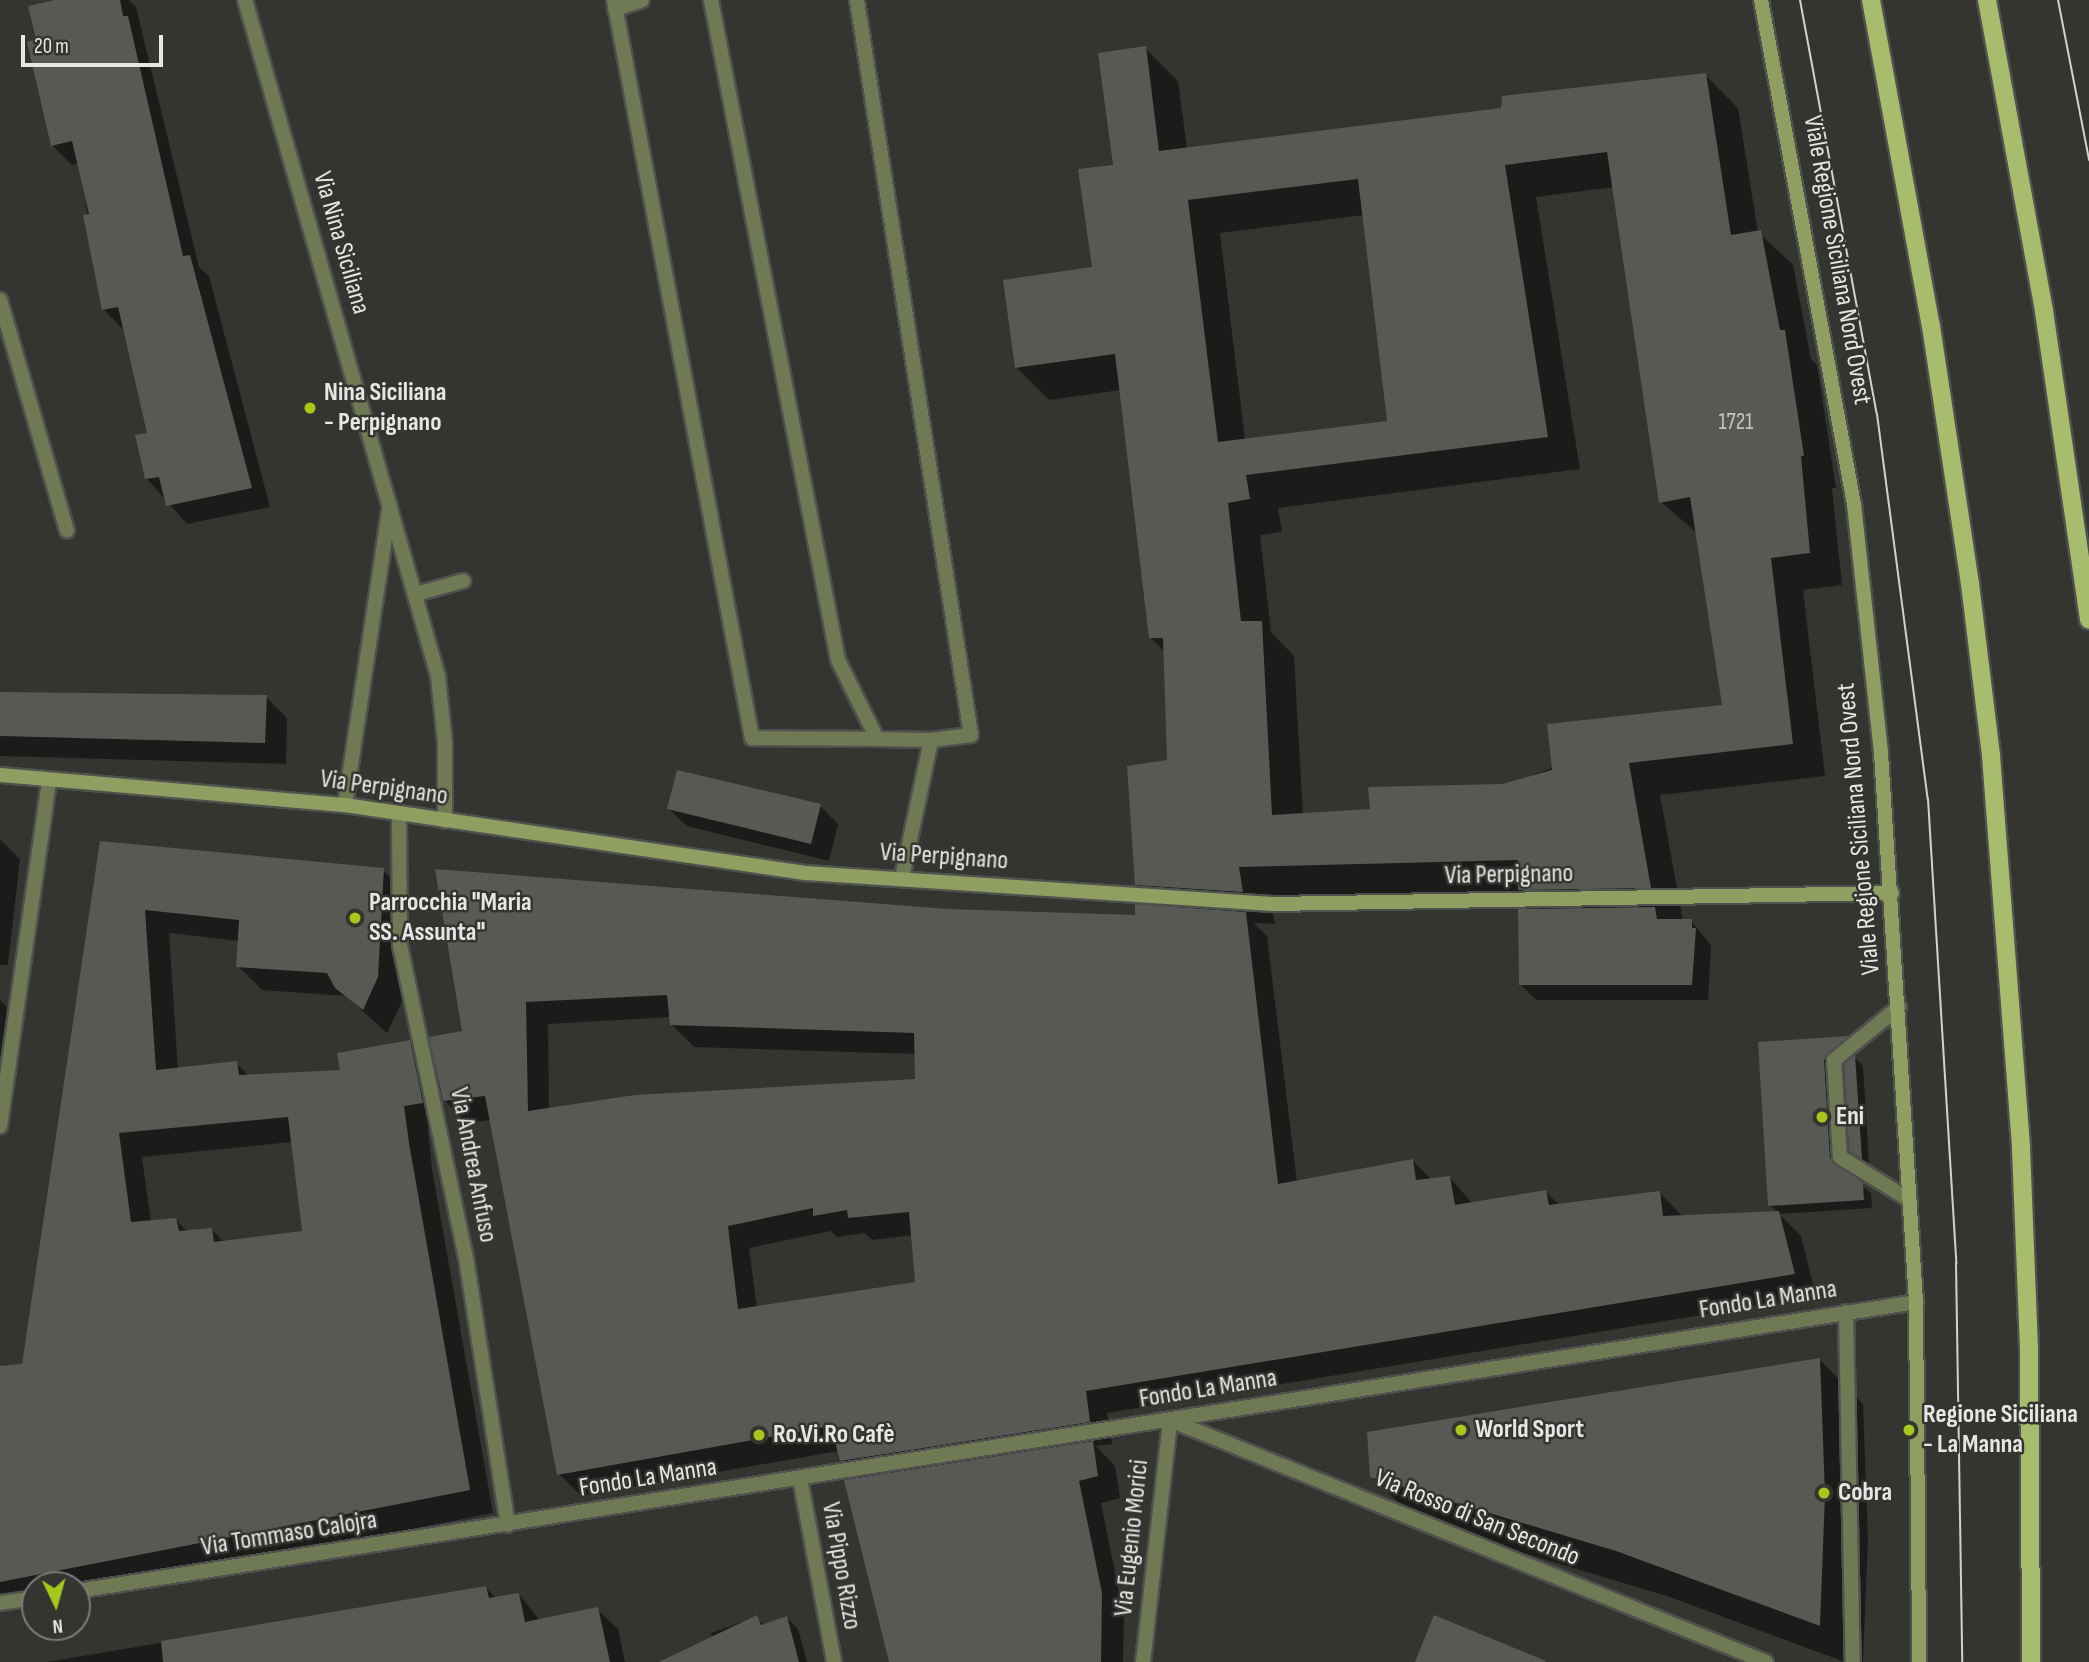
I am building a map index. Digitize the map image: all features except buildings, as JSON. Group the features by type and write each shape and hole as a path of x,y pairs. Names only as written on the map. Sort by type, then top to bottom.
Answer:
{"main road":[{"path":"1871,0 1931,326 1970,584 1991,757 2021,1149 2029,1351 2031,1662"},
{"path":"1987,0 2044,311 2089,620"}],"street":[{"name":"Via Nina Siciliana","path":"245,0 391,500 438,676 446,743 445,821"},
{"path":"642,0 614,5 752,738 931,740 971,735 857,0"},
{"path":"711,0 838,660 877,739"},
{"name":"Viale Regione Siciliana Nord Ovest","path":"1761,0 1854,504 1892,893 1916,1302 1919,1662"},
{"path":"0,300 67,530"},
{"name":"Via Nina Siciliana","path":"345,805 391,500"},
{"path":"416,594 463,581"},
{"path":"902,878 931,740"},
{"name":"Via Perpignano","path":"0,775 345,805 804,873 1273,904 1892,893"},
{"path":"0,1126 49,780"},
{"name":"Via Andrea Anfuso","path":"399,814 400,945 467,1264 508,1525"},
{"path":"1899,1007 1834,1060 1840,1157 1910,1200"},
{"name":"Fondo La Manna","path":"508,1525 1916,1302"},
{"path":"1846,1312 1853,1662"},
{"name":"Via Eugenio Morici","path":"1143,1662 1170,1420"},
{"name":"Via Rosso di San Secondo","path":"1170,1420 1766,1662"},
{"name":"Via Pippo Rizzo","path":"800,1478 834,1662"},
{"name":"Via Tommaso Calojra","path":"91,1589 508,1525"},
{"path":"0,1603 21,1600"}],"tram line":[{"path":"1800,0 1877,414 1928,799 1956,1263 1962,1662"},
{"path":"2058,0 2089,160"}],"place":[{"name":"Nina Siciliana - Perpignano","path":"310,408"},
{"name":"Parrocchia \"Maria SS. Assunta\"","path":"355,918"},
{"name":"Eni","path":"1822,1117"},
{"name":"World Sport","path":"1461,1430"},
{"name":"Regione Siciliana - La Manna","path":"1909,1430"},
{"name":"Ro.Vi.Ro Cafè","path":"759,1435"},
{"name":"Cobra","path":"1824,1493"}]}
